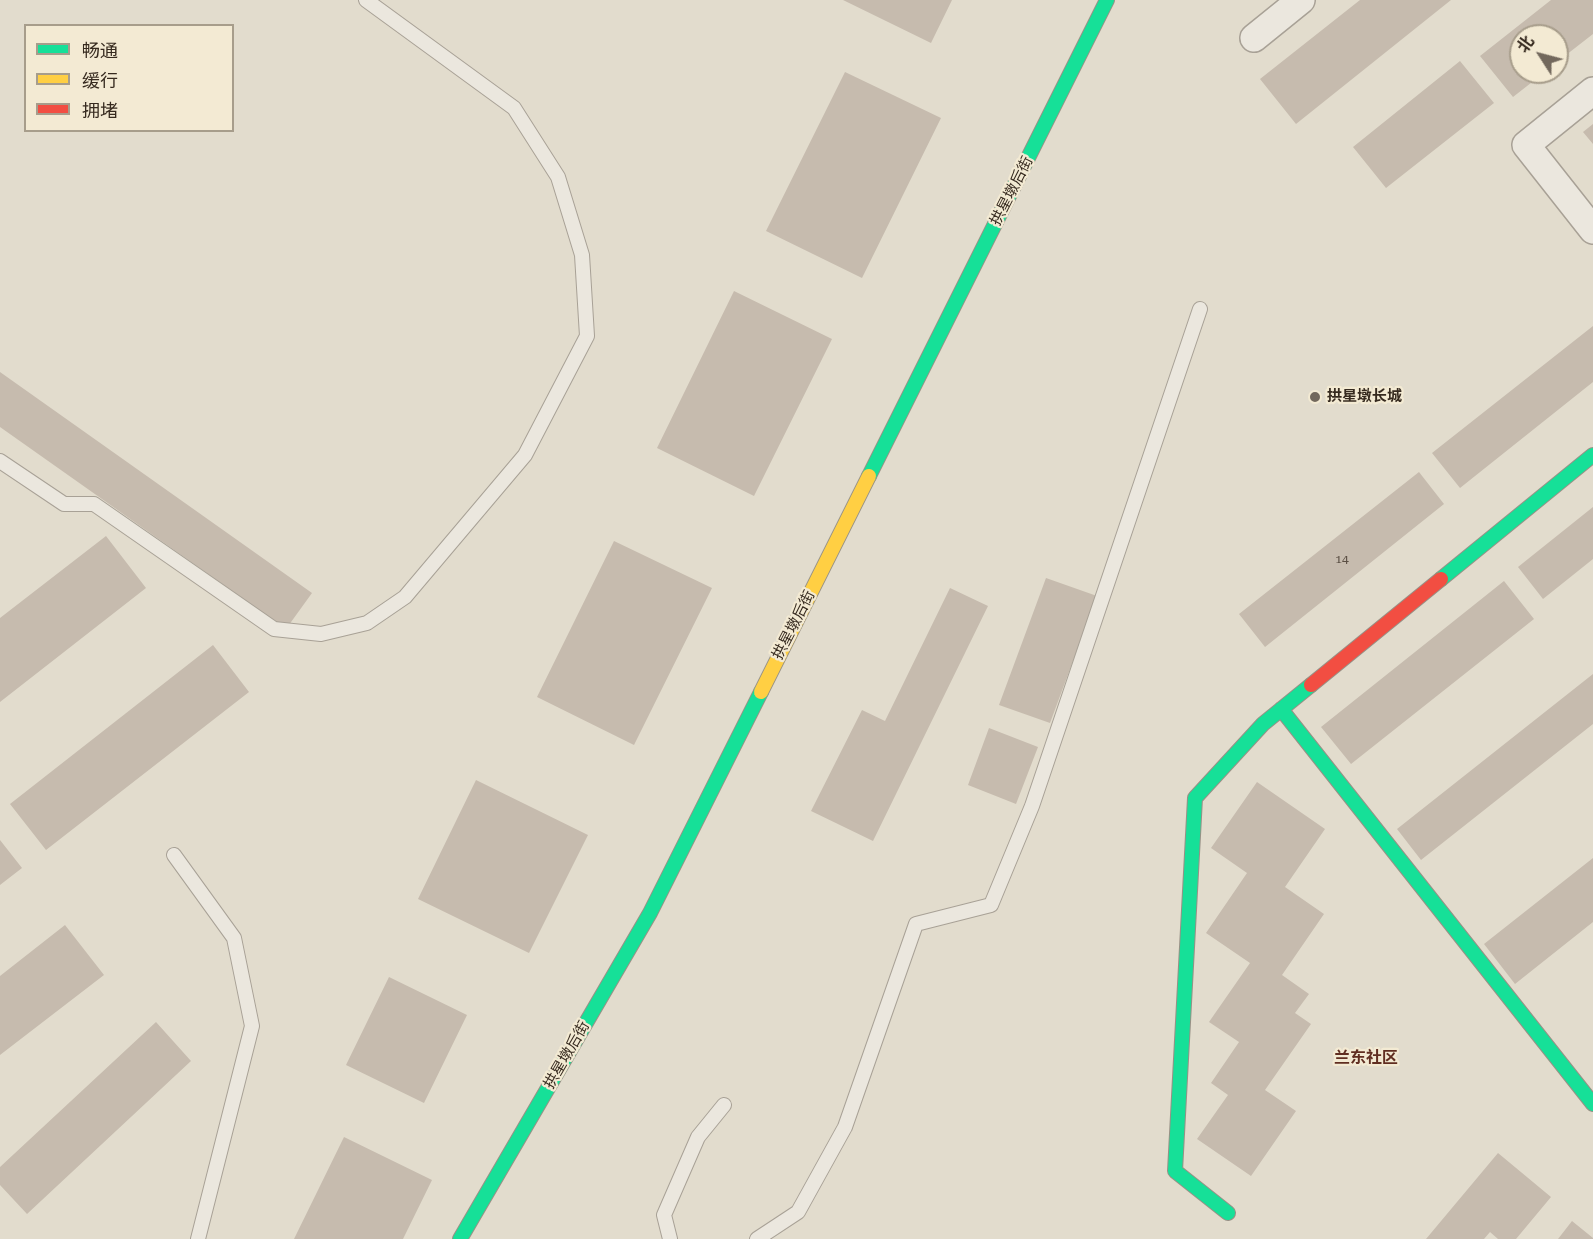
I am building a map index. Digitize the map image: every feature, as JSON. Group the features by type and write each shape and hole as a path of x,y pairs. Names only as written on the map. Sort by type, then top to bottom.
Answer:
{"street":[{"name":"拱星墩后街","path":"460,1239 650,913 1107,0"},
{"path":"1254,38 1301,0"},
{"path":"1593,91 1526,145 1593,230"},
{"path":"1228,1213 1175,1171 1195,798 1263,724 1593,455"},
{"path":"1281,709 1593,1104"}],"lane":[{"path":"0,461 64,504 94,504 274,629 321,634 367,623 405,597 525,456 586,336 582,255 558,177 514,108 366,0"},
{"path":"757,1239 798,1212 845,1127 916,924 991,905 1032,806 1200,309"},
{"path":"174,855 234,938 252,1026 198,1239"},
{"path":"670,1239 664,1215 698,1137 724,1105"}],"building":[{"path":"843,0 952,0 931,43"},
{"path":"1360,0 1451,0 1296,124 1260,79"},
{"path":"1551,0 1593,0 1593,34 1569,53 1569,24 1521,24"},
{"path":"1509,33 1509,84 1530,84 1513,97 1480,56"},
{"path":"1460,61 1494,103 1386,188 1353,147"},
{"path":"845,72 941,118 862,278 766,231"},
{"path":"1593,124 1593,144 1583,132"},
{"path":"734,291 832,339 754,496 657,448"},
{"path":"1593,326 1593,382 1460,488 1432,453"},
{"path":"0,372 312,593 286,629 0,427"},
{"path":"1419,472 1444,504 1265,647 1239,614"},
{"path":"1593,507 1593,559 1543,599 1518,567"},
{"path":"106,536 146,588 0,702 0,618"},
{"path":"614,541 712,588 634,745 537,697"},
{"path":"1046,578 1097,596 1050,723 999,705"},
{"path":"1504,581 1534,619 1351,764 1321,727"},
{"path":"950,588 988,606 873,841 811,811 862,710 885,721"},
{"path":"213,645 249,692 46,850 10,804"},
{"path":"1593,674 1593,724 1421,860 1397,829"},
{"path":"989,728 1038,747 1016,804 968,785"},
{"path":"476,780 588,835 529,953 418,899"},
{"path":"1257,782 1325,829 1285,887 1324,914 1282,975 1309,994 1295,1013 1311,1024 1265,1090 1296,1111 1251,1176 1197,1139 1228,1095 1211,1083 1239,1042 1209,1022 1250,963 1206,933 1247,873 1211,848"},
{"path":"0,840 22,868 0,885"},
{"path":"1593,858 1593,922 1515,984 1484,944"},
{"path":"65,925 104,975 0,1055 0,976"},
{"path":"389,977 467,1015 424,1103 346,1065"},
{"path":"156,1022 191,1061 27,1214 0,1185 0,1167"},
{"path":"344,1137 432,1180 403,1239 294,1239"},
{"path":"1498,1153 1551,1197 1516,1239 1498,1239 1490,1232 1484,1239 1426,1239"},
{"path":"1572,1221 1593,1238 1593,1239 1558,1239"}],"traffic: fast":[{"path":"869,476 1107,0"},
{"path":"1441,579 1593,455"},
{"path":"1228,1213 1175,1171 1195,798 1263,724 1311,685"},
{"path":"460,1239 650,913 761,692"},
{"path":"1281,709 1593,1104"}],"traffic: slow":[{"path":"761,692 869,476"}],"traffic: jam":[{"path":"1311,685 1441,579"}],"place":[{"name":"拱星墩长城","path":"1315,397"}],"district":[{"name":"兰东社区","path":"1366,1058"}]}
